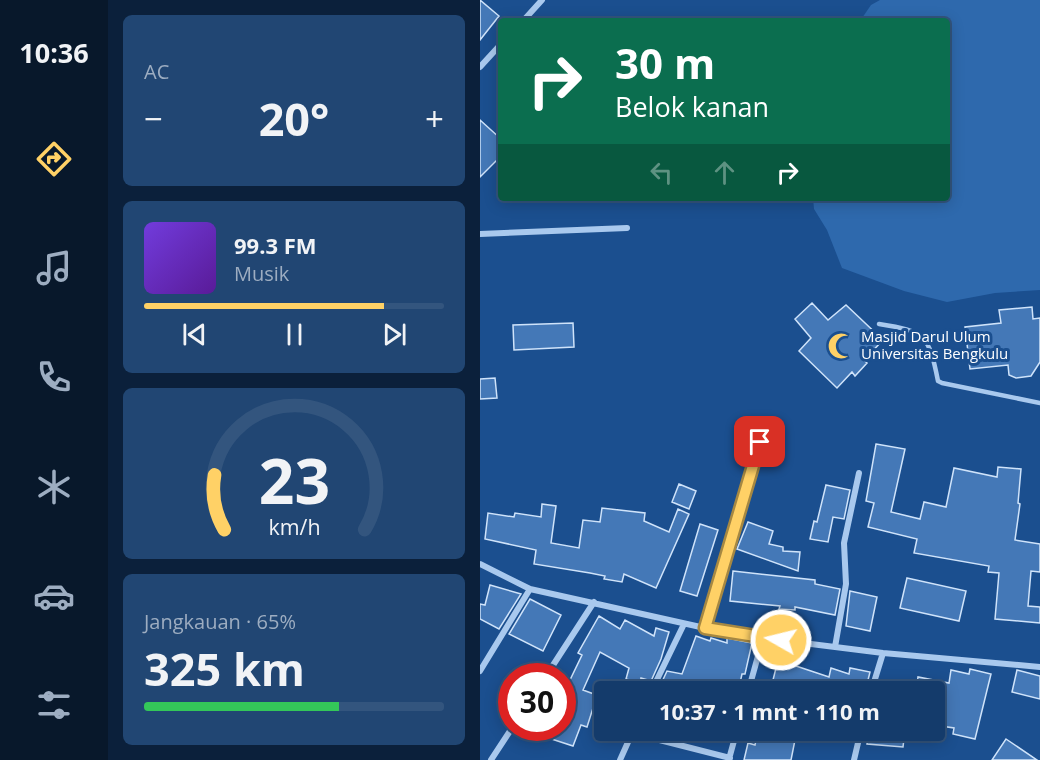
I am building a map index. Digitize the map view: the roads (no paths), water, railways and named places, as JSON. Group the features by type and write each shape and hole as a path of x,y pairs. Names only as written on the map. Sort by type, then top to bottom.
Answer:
{"street":[{"path":"526,18 542,0"},
{"path":"480,67 498,47"},
{"path":"480,234 627,228"},
{"path":"705,628 760,442"},
{"path":"835,647 846,584 844,543 859,473"},
{"path":"480,564 530,588 705,628 835,647 1040,667"},
{"path":"480,671 530,588"},
{"path":"555,663 594,603"},
{"path":"656,681 684,624"},
{"path":"751,681 763,638"},
{"path":"874,681 883,652"},
{"path":"491,760 503,741"},
{"path":"620,760 628,741"},
{"path":"665,741 730,759 734,741"},
{"path":"854,760 858,741"}],"lane":[{"path":"879,324 903,328 923,336 932,352 938,381 942,383 1040,403"}],"place":[{"name":"Masjid Darul Ulum Universitas Bengkulu","path":"841,346"}]}
